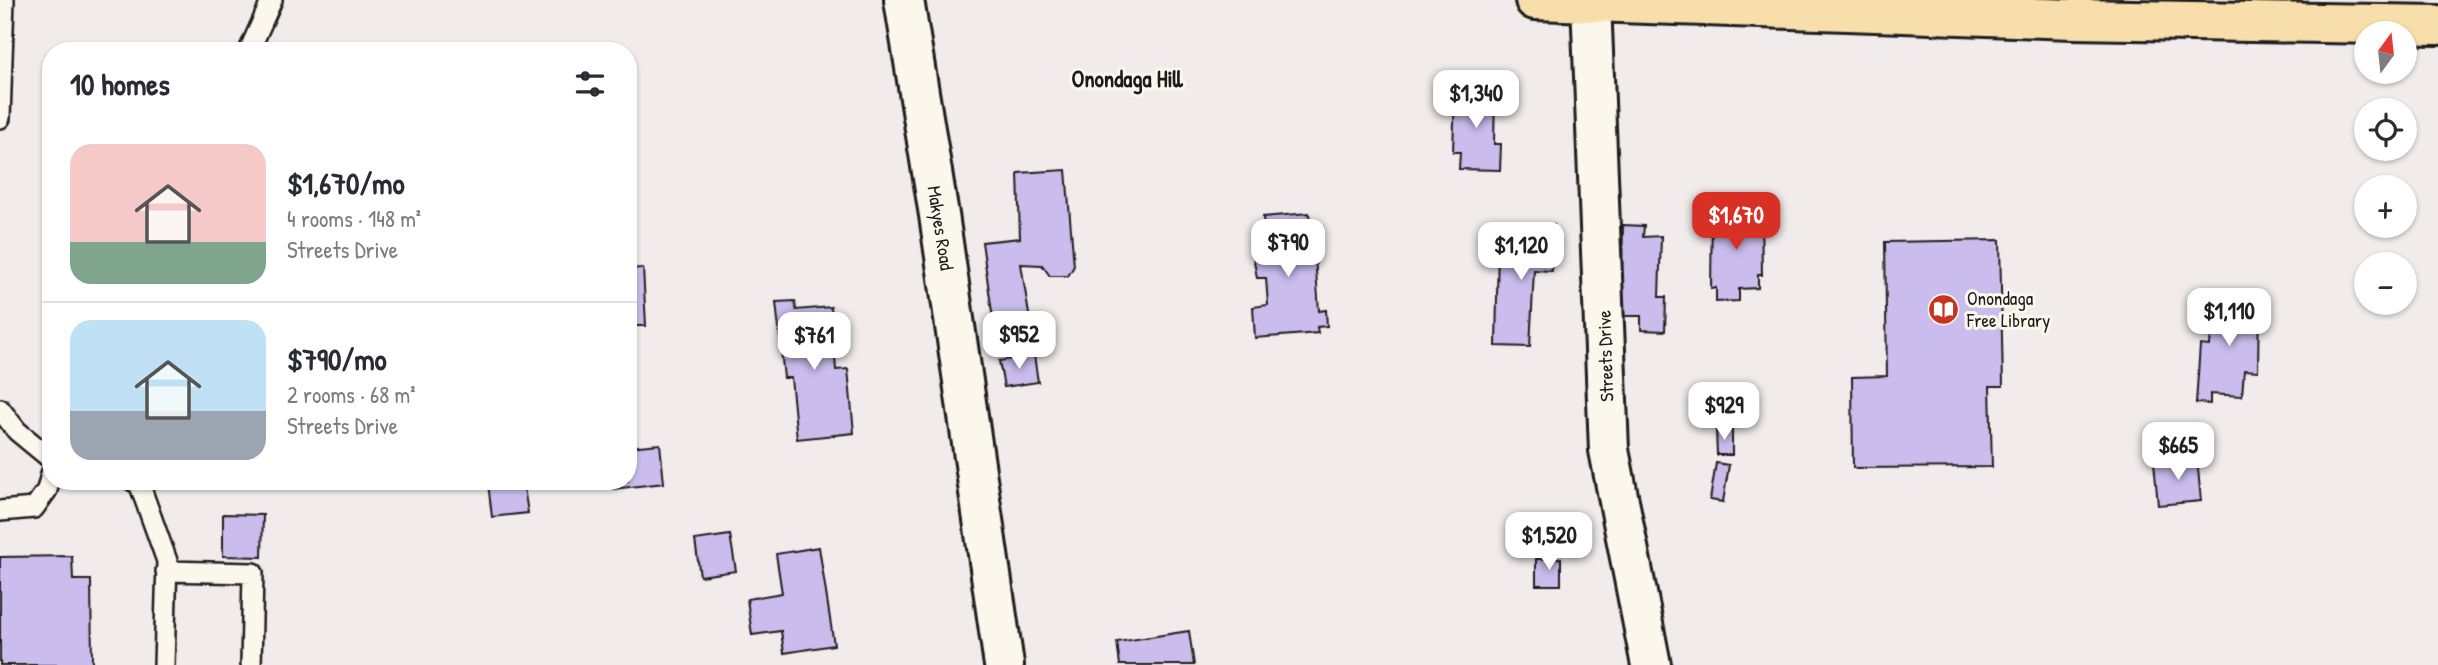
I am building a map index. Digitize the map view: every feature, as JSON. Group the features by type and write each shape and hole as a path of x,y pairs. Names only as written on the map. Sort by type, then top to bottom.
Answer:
{"main road":[{"path":"1535,0 2073,19 2438,25"}],"street":[{"name":"Makyes Road","path":"904,0 939,215 1004,665"},
{"name":"Streets Drive","path":"1591,2 1609,450 1651,665"}],"lane":[{"path":"0,118 4,0"},
{"path":"253,42 271,0"},
{"path":"0,409 17,431 42,452"},
{"path":"0,512 34,508 47,490"},
{"path":"140,490 167,561 164,665"},
{"path":"166,571 253,573 251,665"}],"building":[{"path":"1455,90 1495,91 1494,144 1501,144 1500,170 1459,169 1460,152 1453,152"},
{"path":"1066,170 1074,266 1068,276 1050,276 1042,265 1021,264 1030,321 994,326 982,242 1020,238 1018,173"},
{"path":"1761,209 1762,275 1758,275 1758,288 1739,289 1739,301 1716,302 1716,288 1711,289 1712,210"},
{"path":"1309,213 1310,227 1323,226 1323,232 1309,233 1311,258 1315,257 1319,311 1326,310 1327,326 1317,327 1318,333 1255,338 1253,307 1268,305 1266,278 1257,278 1253,255 1266,253 1263,217"},
{"path":"1515,224 1554,225 1552,271 1534,270 1530,347 1496,346 1498,246 1514,246"},
{"path":"1623,225 1644,226 1643,237 1661,236 1659,297 1666,297 1665,331 1641,330 1641,316 1621,316"},
{"name":"Onondaga Free Library","path":"2000,240 2003,386 1990,386 1992,467 1853,468 1852,377 1887,376 1885,242"},
{"path":"637,268 643,268 646,326 637,326"},
{"path":"2213,296 2259,299 2258,371 2244,370 2242,396 2210,394 2210,404 2196,403 2200,345 2210,346"},
{"path":"795,301 796,310 831,307 836,370 848,369 854,433 797,439 791,378 784,378 776,302"},
{"path":"1034,355 1038,382 1004,387 999,361"},
{"path":"1716,429 1732,429 1732,455 1717,455"},
{"path":"660,444 664,483 637,486 637,446"},
{"path":"2197,458 2201,501 2158,505 2154,462"},
{"path":"1716,463 1729,465 1723,502 1710,500"},
{"path":"489,490 524,490 528,513 492,517"},
{"path":"223,514 263,515 262,557 223,556"},
{"path":"730,535 736,571 700,576 695,540"},
{"path":"819,547 834,645 784,653 781,631 752,635 747,599 782,593 776,554"},
{"path":"72,556 73,580 91,580 92,665 0,665 0,557"},
{"path":"1561,558 1561,585 1536,585 1536,559"},
{"path":"1189,631 1194,665 1120,665 1117,642"}],"place":[{"name":"Onondaga Free Library","path":"1944,309"}],"district":[{"name":"Onondaga Hill","path":"1127,78"}]}
